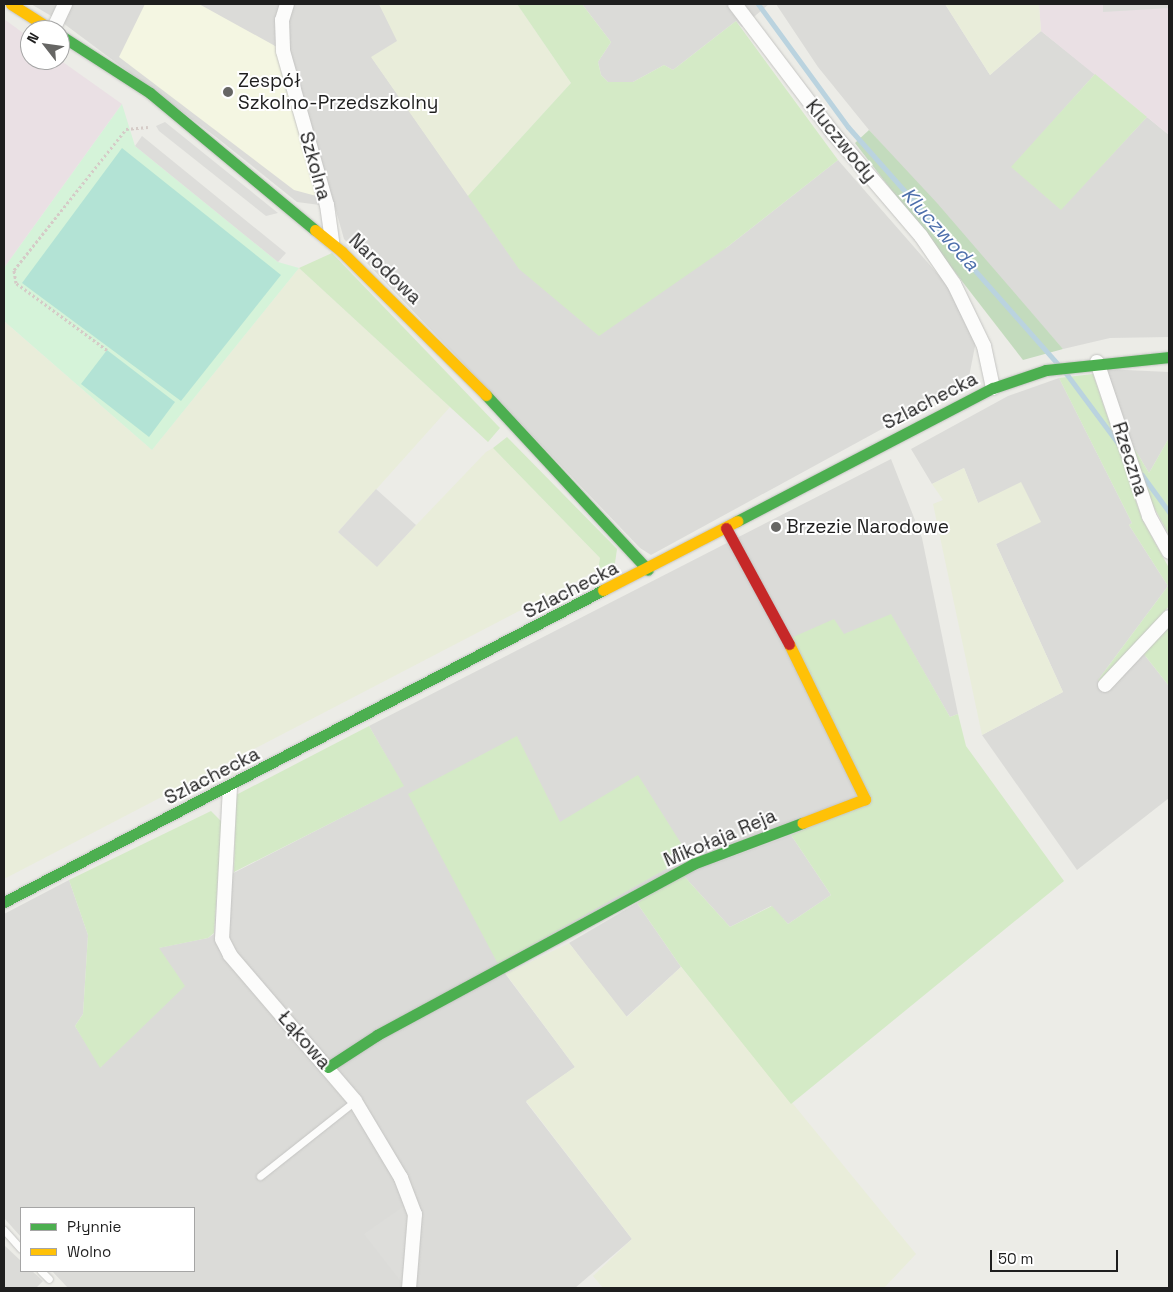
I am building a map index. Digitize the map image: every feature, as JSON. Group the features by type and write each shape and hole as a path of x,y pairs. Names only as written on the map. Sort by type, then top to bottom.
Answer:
{"street":[{"path":"11,4 36,20"},
{"path":"57,20 65,4"},
{"name":"Szkolna","path":"287,4 282,20 283,51 327,205 332,242"},
{"name":"Kluczwody","path":"734,4 833,133 921,236 954,284 984,346 993,388"},
{"name":"Narodowa","path":"70,41 150,92 332,242 487,396 648,570"},
{"name":"Szlachecka","path":"4,902 648,570 993,388 1046,370 1091,363 1169,357"},
{"name":"Rzeczna","path":"1091,363 1149,516 1169,552"},
{"name":"Mikołaja Reja","path":"328,1067 377,1035 693,864 865,799 772,609 726,528"},
{"path":"1105,685 1169,617"},
{"name":"Łąkowa","path":"230,787 222,939 230,955 328,1067 355,1101 412,1201 415,1224 409,1288"}],"lane":[{"path":"260,1176 355,1101"},
{"path":"4,1230 20,1248"},
{"path":"42,1272 48,1279"}],"path":[{"path":"107,350 16,283 14,270 126,129 148,127"}],"shaded area":[{"path":"31,4 379,4 398,41 372,58 519,268 726,248 838,160 956,295 976,341 968,382 651,555 640,548 344,239 335,207 297,202 216,137 70,28 70,20 58,20"},
{"name":"Zespół Szkolno-Przedszkolny","path":"145,4 199,4 277,47 320,197 294,190 119,57"},
{"path":"379,4 517,4 571,83 468,196 371,57 397,41"},
{"path":"582,4 769,4 742,27 736,21 673,70 664,65 633,82 608,82 601,75 598,62 611,42"},
{"path":"776,4 945,4 990,75 1041,31 1095,74 1012,167 1061,209 1147,117 1169,135 1169,337 1110,338 1063,349 869,130 818,67"},
{"path":"945,4 1039,4 1041,31 990,75"},
{"path":"1039,4 1169,4 1169,135 1041,31"},
{"path":"1103,4 1169,4 1169,8 1103,12"},
{"path":"4,19 20,31 20,70 70,70 70,67 122,104 4,268"},
{"path":"165,122 278,213 266,216 159,131 156,126"},
{"path":"142,136 286,253 278,262 135,146"},
{"path":"299,268 450,407 338,532 377,566 486,452 493,448 600,558 598,570 4,879 4,324 5,322 152,450"},
{"path":"1104,369 1169,372 1169,438 1149,473 1133,446"},
{"path":"1059,378 1132,523 1129,525 1168,586 1098,680 1143,653 1169,686 1169,798 1077,870 982,735 1063,692 996,544 1041,521 978,503 964,468 932,484 911,449 1008,396"},
{"path":"891,459 922,538 958,714 950,717 891,615 865,793 498,964 575,1067 526,1102 632,1239 575,1288 68,1288 53,1272 195,1272 195,1207 20,1207 20,1236 4,1218 4,914 69,880 88,935 83,1014 75,1026 101,1067 158,948 208,938 214,934 218,881 403,786 369,726"},
{"path":"964,468 978,503 1021,482 1041,522 996,544 1063,692 982,735 933,504 943,500 932,484"},
{"path":"376,489 416,525 377,567 338,532"},
{"path":"791,835 831,895 788,924 771,906 730,927 683,875"},
{"path":"637,903 681,967 626,1017 569,943"},
{"path":"569,943 627,1017 681,967 916,1254 884,1288 603,1288 593,1276 632,1239 526,1101 575,1067 506,974"},
{"path":"407,1204 410,1226 403,1284 364,1234"},
{"path":"4,1245 20,1260 20,1272 33,1272 43,1281 36,1288 4,1288"}],"green space":[{"path":"517,4 582,4 611,42 598,62 601,75 608,82 633,82 664,65 673,70 736,21 838,160 726,248 599,336 519,269 468,196 571,83"},
{"path":"1095,74 1147,117 1061,210 1011,167"},
{"path":"122,104 135,146 278,262 299,268 152,450 4,321 4,268"},
{"path":"869,130 937,203 1063,349 1023,360 855,143"},
{"path":"122,148 281,275 181,401 22,283"},
{"path":"332,253 500,428 488,442 299,268"},
{"path":"107,350 175,402 149,437 81,384"},
{"path":"1093,374 1142,519 1169,568 1169,606 1101,683 1098,680 1168,586 1129,525 1132,523 1059,378"},
{"path":"507,437 617,549 614,570 598,570 600,558 493,448"},
{"path":"1169,438 1169,535 1149,498 1133,446 1149,473"},
{"path":"891,614 950,717 958,714 966,746 1064,881 791,1104 679,964 637,903 683,875 730,927 772,906 788,924 831,895 791,835 868,802 791,638 834,619 844,634"},
{"path":"1169,623 1169,686 1143,653"},
{"path":"369,726 404,786 234,872 236,795"},
{"path":"517,736 560,822 638,775 689,856 498,964 408,794"},
{"path":"211,811 222,822 214,933 208,938 159,948 185,986 100,1068 75,1026 83,1014 88,935 69,880"}],"waterway":[{"name":"Kluczwoda","path":"758,4 848,127 1058,364"},
{"name":"Kluczwoda","path":"1065,372 1120,446"},
{"name":"Kluczwoda","path":"1142,475 1169,512"}],"traffic: fast":[{"path":"70,41 150,93 315,230"},
{"path":"737,521 993,388 1046,370 1169,357"},
{"path":"486,395 648,570"},
{"path":"4,902 603,590"},
{"path":"328,1067 377,1035 693,864 802,823"}],"traffic: slow":[{"path":"11,4 36,20"},
{"path":"315,230 342,252 486,395"},
{"path":"603,590 737,521"},
{"path":"789,644 865,799 802,823"}],"traffic: jam":[{"path":"726,528 789,644"}],"place":[{"name":"Zespół Szkolno-Przedszkolny","path":"228,92"},
{"name":"Brzezie Narodowe","path":"776,527"}]}
